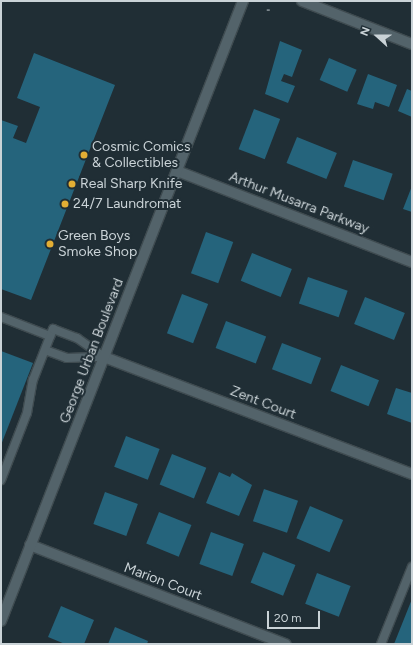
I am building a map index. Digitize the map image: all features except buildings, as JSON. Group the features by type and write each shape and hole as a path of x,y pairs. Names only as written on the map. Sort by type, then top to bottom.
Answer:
{"street":[{"name":"George Urban Boulevard","path":"1,621 243,1"},
{"path":"302,1 412,44"},
{"name":"Arthur Musarra Parkway","path":"177,171 412,262"},
{"name":"Zent Court","path":"104,357 412,474"},
{"name":"Marion Court","path":"30,545 286,644"}],"lane":[{"path":"1,317 52,333 77,338 104,357"},
{"path":"1,480 27,413 33,380 52,333"},
{"path":"44,350 67,358 104,357"},
{"path":"381,644 412,567"}],"place":[{"name":"Cosmic Comics & Collectibles","path":"84,155"},
{"name":"Real Sharp Knife","path":"72,184"},
{"name":"24/7 Laundromat","path":"65,204"},
{"name":"Green Boys Smoke Shop","path":"50,244"}]}
